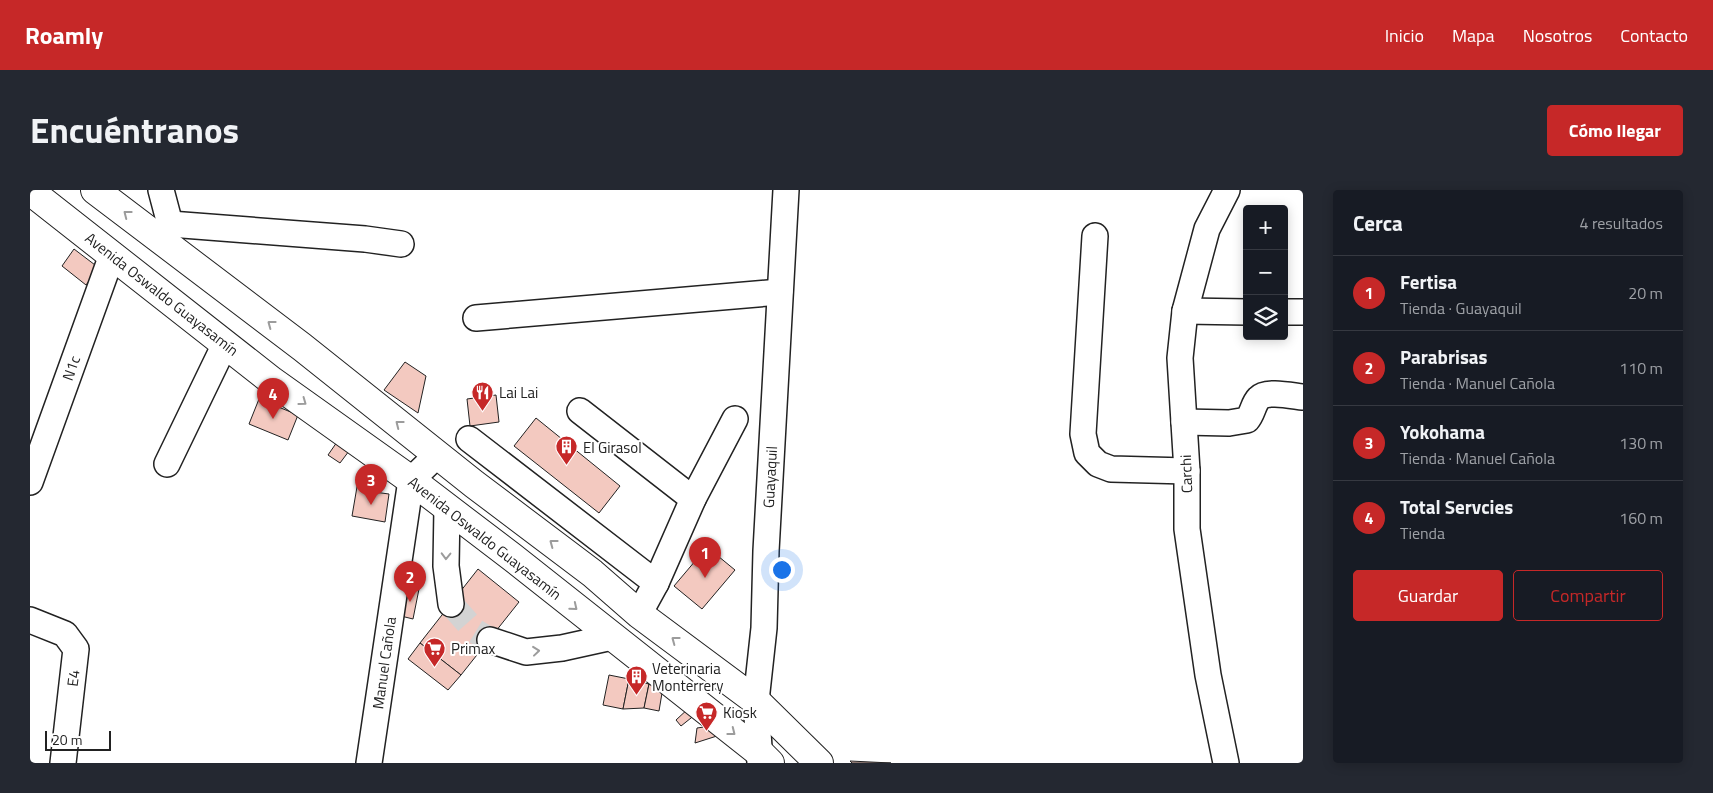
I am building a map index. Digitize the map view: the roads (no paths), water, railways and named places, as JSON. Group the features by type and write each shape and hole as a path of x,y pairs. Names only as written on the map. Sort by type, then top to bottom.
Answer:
{"main road":[{"name":"Avenida Oswaldo Guayasamín","path":"30,191 272,381 411,480 512,557 763,760"},
{"path":"73,224 97,191 164,231 302,347 437,455 592,573 639,614 756,701 819,763"}],"street":[{"path":"161,190 164,231 364,239 401,244"},
{"name":"Guayaquil","path":"763,760 756,701 764,628 766,551 786,190"},
{"name":"Carchi","path":"1226,763 1208,675 1187,529 1187,471 1180,358 1185,312 1207,229 1227,190"},
{"path":"1095,236 1083,434 1087,453 1098,464 1111,469 1187,471"},
{"name":"N1c","path":"30,482 112,255"},
{"path":"476,318 780,292"},
{"path":"1185,312 1243,312"},
{"path":"1288,312 1303,312"},
{"path":"168,464 225,344"},
{"path":"1184,422 1229,423 1247,420 1252,414 1257,400 1262,395 1303,397"},
{"path":"580,412 693,500"},
{"path":"639,614 656,583 693,500 735,419"},
{"path":"469,439 656,583"},
{"path":"411,480 437,455"},
{"name":"Manuel Cañola","path":"369,763 411,480"},
{"path":"447,508 446,566 451,604"},
{"name":"E4","path":"30,620 65,634 76,649 63,763"},
{"path":"490,640 526,652 562,648 612,637"}],"tunnel":[{"path":"451,604 475,631 490,640"}],"place":[{"name":"Lai Lai","path":"483,411"},
{"name":"Total Servcies","path":"273,419"},
{"name":"El Girasol","path":"567,466"},
{"name":"Yokohama","path":"371,505"},
{"name":"Fertisa","path":"705,578"},
{"name":"Parabrisas","path":"410,602"},
{"name":"Primax","path":"435,667"},
{"name":"Veterinaria Monterrery","path":"636,696"},
{"name":"Kiosk","path":"707,731"}]}
